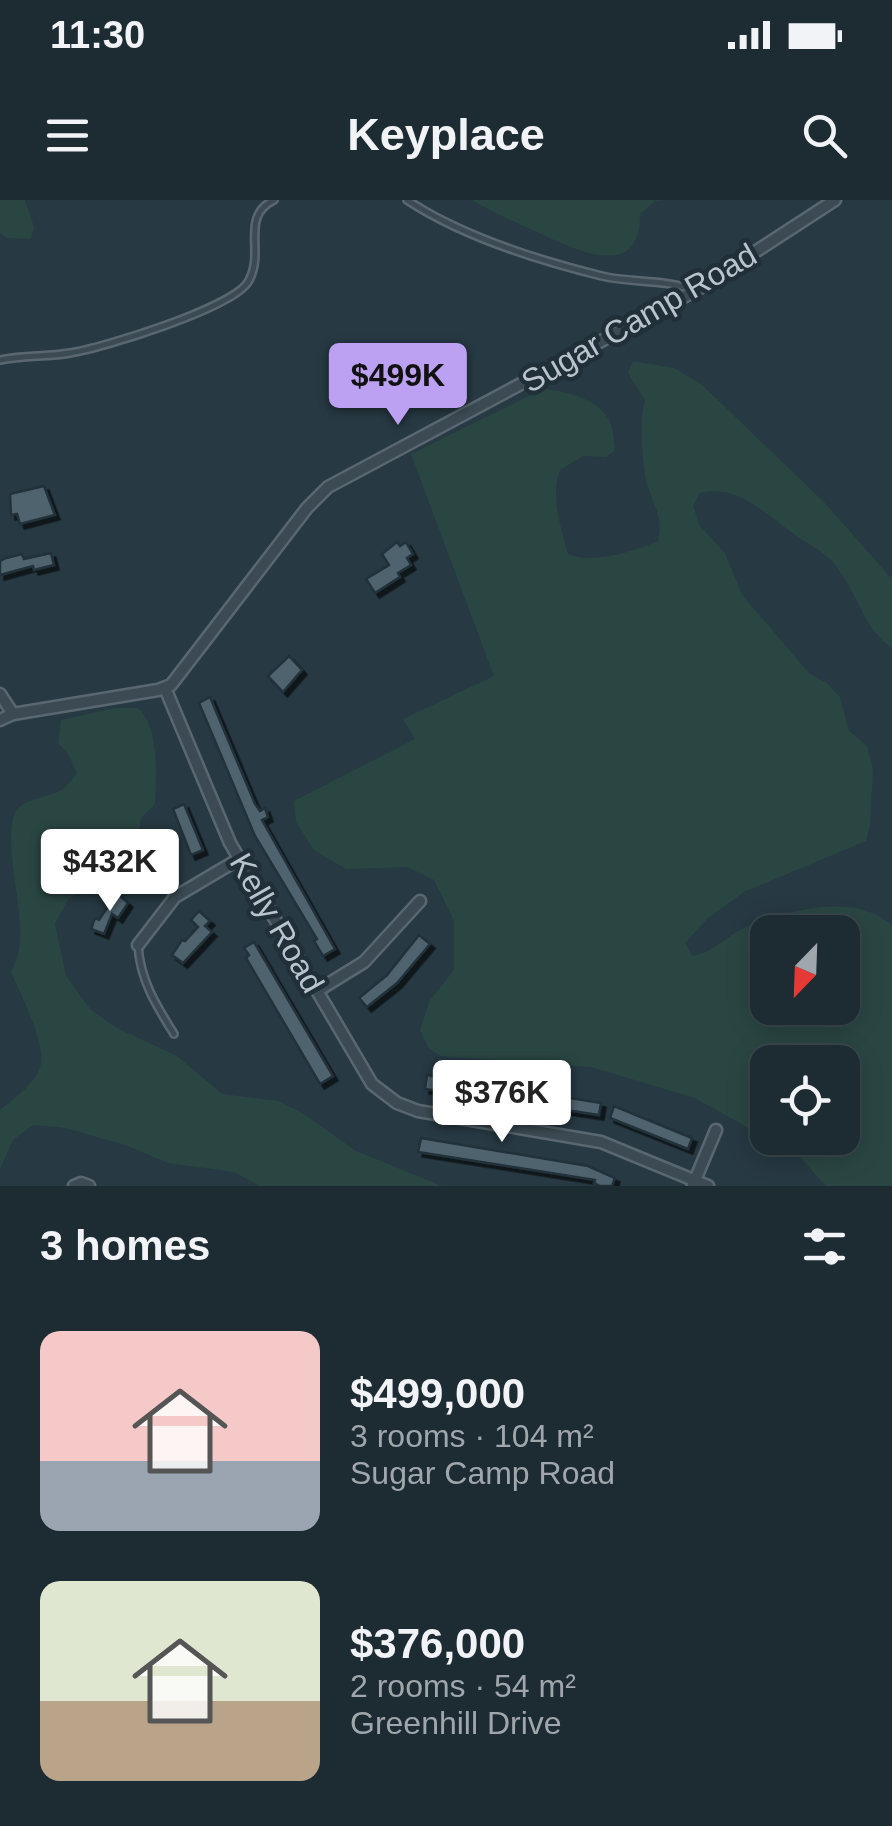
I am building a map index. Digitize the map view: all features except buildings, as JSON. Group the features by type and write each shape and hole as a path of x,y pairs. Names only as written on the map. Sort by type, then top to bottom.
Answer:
{"street":[{"name":"Sugar Camp Road","path":"165,688 178,680 307,508 328,488 695,291 835,200"},
{"path":"0,720 12,714 165,688"},
{"name":"Kelly Road","path":"165,688 239,859 347,1045 372,1084 387,1098 418,1112 601,1142 708,1186"},
{"path":"0,694 12,714"},
{"path":"138,945 176,897 239,859"},
{"path":"317,991 364,962 420,900"},
{"path":"694,1183 716,1130"},
{"path":"74,1186 89,1186"}],"lane":[{"path":"0,360 74,352 168,324 230,299 246,286 255,266 255,216 274,200"},
{"path":"408,200 446,222 546,260 602,276 683,286 695,291"},
{"path":"138,945 139,964 150,998 174,1034"}],"green space":[{"path":"0,200 25,200 34,227 31,239 7,238 0,233"},
{"path":"472,200 667,200 655,201 640,214 637,236 629,249 617,255 602,255 568,246"},
{"path":"633,361 674,368 701,384 824,502 892,579 892,648 868,622 839,570 820,551 740,497 714,491 700,493 693,506 700,526 725,553 742,595 809,673 827,683 840,697 849,731 867,746 873,769 866,841 744,892 708,918 685,943 692,956 750,926 750,1025 860,1025 860,915 780,915 839,906 877,915 892,926 892,1186 826,1186 796,1155 860,1155 860,1045 750,1045 750,1129 695,1098 591,1067 440,1056 428,1047 420,1030 430,1000 454,970 454,921 434,880 408,867 346,869 314,850 296,822 294,801 415,739 403,719 494,676 411,454 543,389 579,397 608,418 615,450 606,457 583,456 560,470 556,501 568,554 588,558 626,552 658,541 660,524 643,461 645,400 628,373"},
{"path":"115,708 138,708 150,728 155,753 155,804 141,818 133,860 69,898 55,924 66,976 91,1010 117,1028 177,1056 222,1094 278,1101 304,1114 356,1151 442,1186 260,1186 234,1172 168,1163 128,1146 66,1128 33,1125 13,1140 0,1169 0,1110 30,1083 41,1063 36,1030 11,972 20,934 12,821 22,805 61,790 77,773 58,743 61,720"}]}
